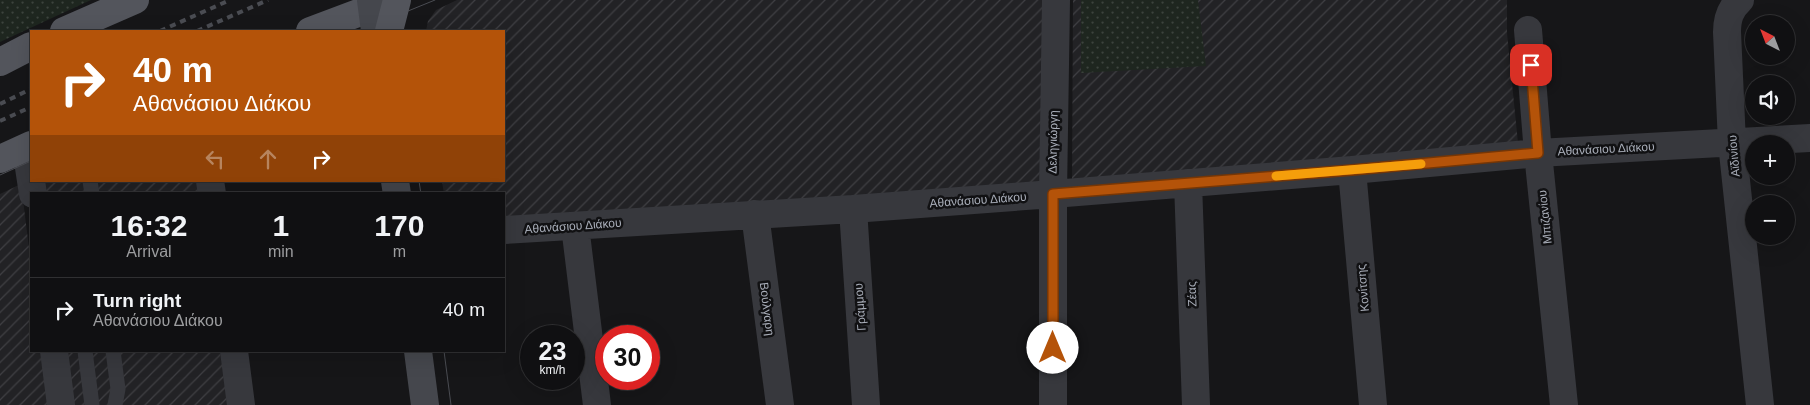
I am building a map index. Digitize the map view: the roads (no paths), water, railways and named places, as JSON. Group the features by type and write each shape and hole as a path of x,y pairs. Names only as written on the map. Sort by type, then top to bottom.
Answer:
{"main road":[{"path":"66,30 135,0"},
{"path":"371,0 375,30"},
{"path":"313,30 395,0"},
{"path":"389,30 395,0"},
{"path":"0,62 30,47"},
{"path":"0,159 28,147"},
{"path":"418,352 425,405"}],"street":[{"name":"Δεληγιώργη","path":"1053,405 1053,194 1056,0"},
{"name":"Αϊδινίου","path":"1740,0 1730,11 1726,21 1732,143 1760,405"},
{"name":"Μπιζανίου","path":"1528,30 1538,153 1564,405"},
{"name":"Αθανάσιου Διάκου","path":"505,230 853,209 1352,170 1538,153 1810,138"},
{"path":"28,147 30,166"},
{"name":"Κονίτσης","path":"1352,170 1373,405"},
{"name":"Ζέας","path":"1188,183 1196,405"},
{"name":"Γράμμου","path":"853,209 866,405"},
{"name":"Βούλγαρη","path":"755,214 780,405"},
{"path":"574,226 597,405"},
{"path":"54,352 61,405"},
{"path":"234,352 241,405"}],"lane":[{"path":"85,352 92,405"},
{"path":"113,352 118,389 116,405"}],"tram line":[{"path":"393,0 397,30"},
{"path":"361,30 435,0"},
{"path":"0,175 30,161"},
{"path":"419,182 421,192"},
{"path":"444,352 451,405"}],"railway":[{"path":"162,30 230,0"},
{"path":"199,30 268,0"},
{"path":"0,104 30,89"},
{"path":"0,121 30,107"}]}
